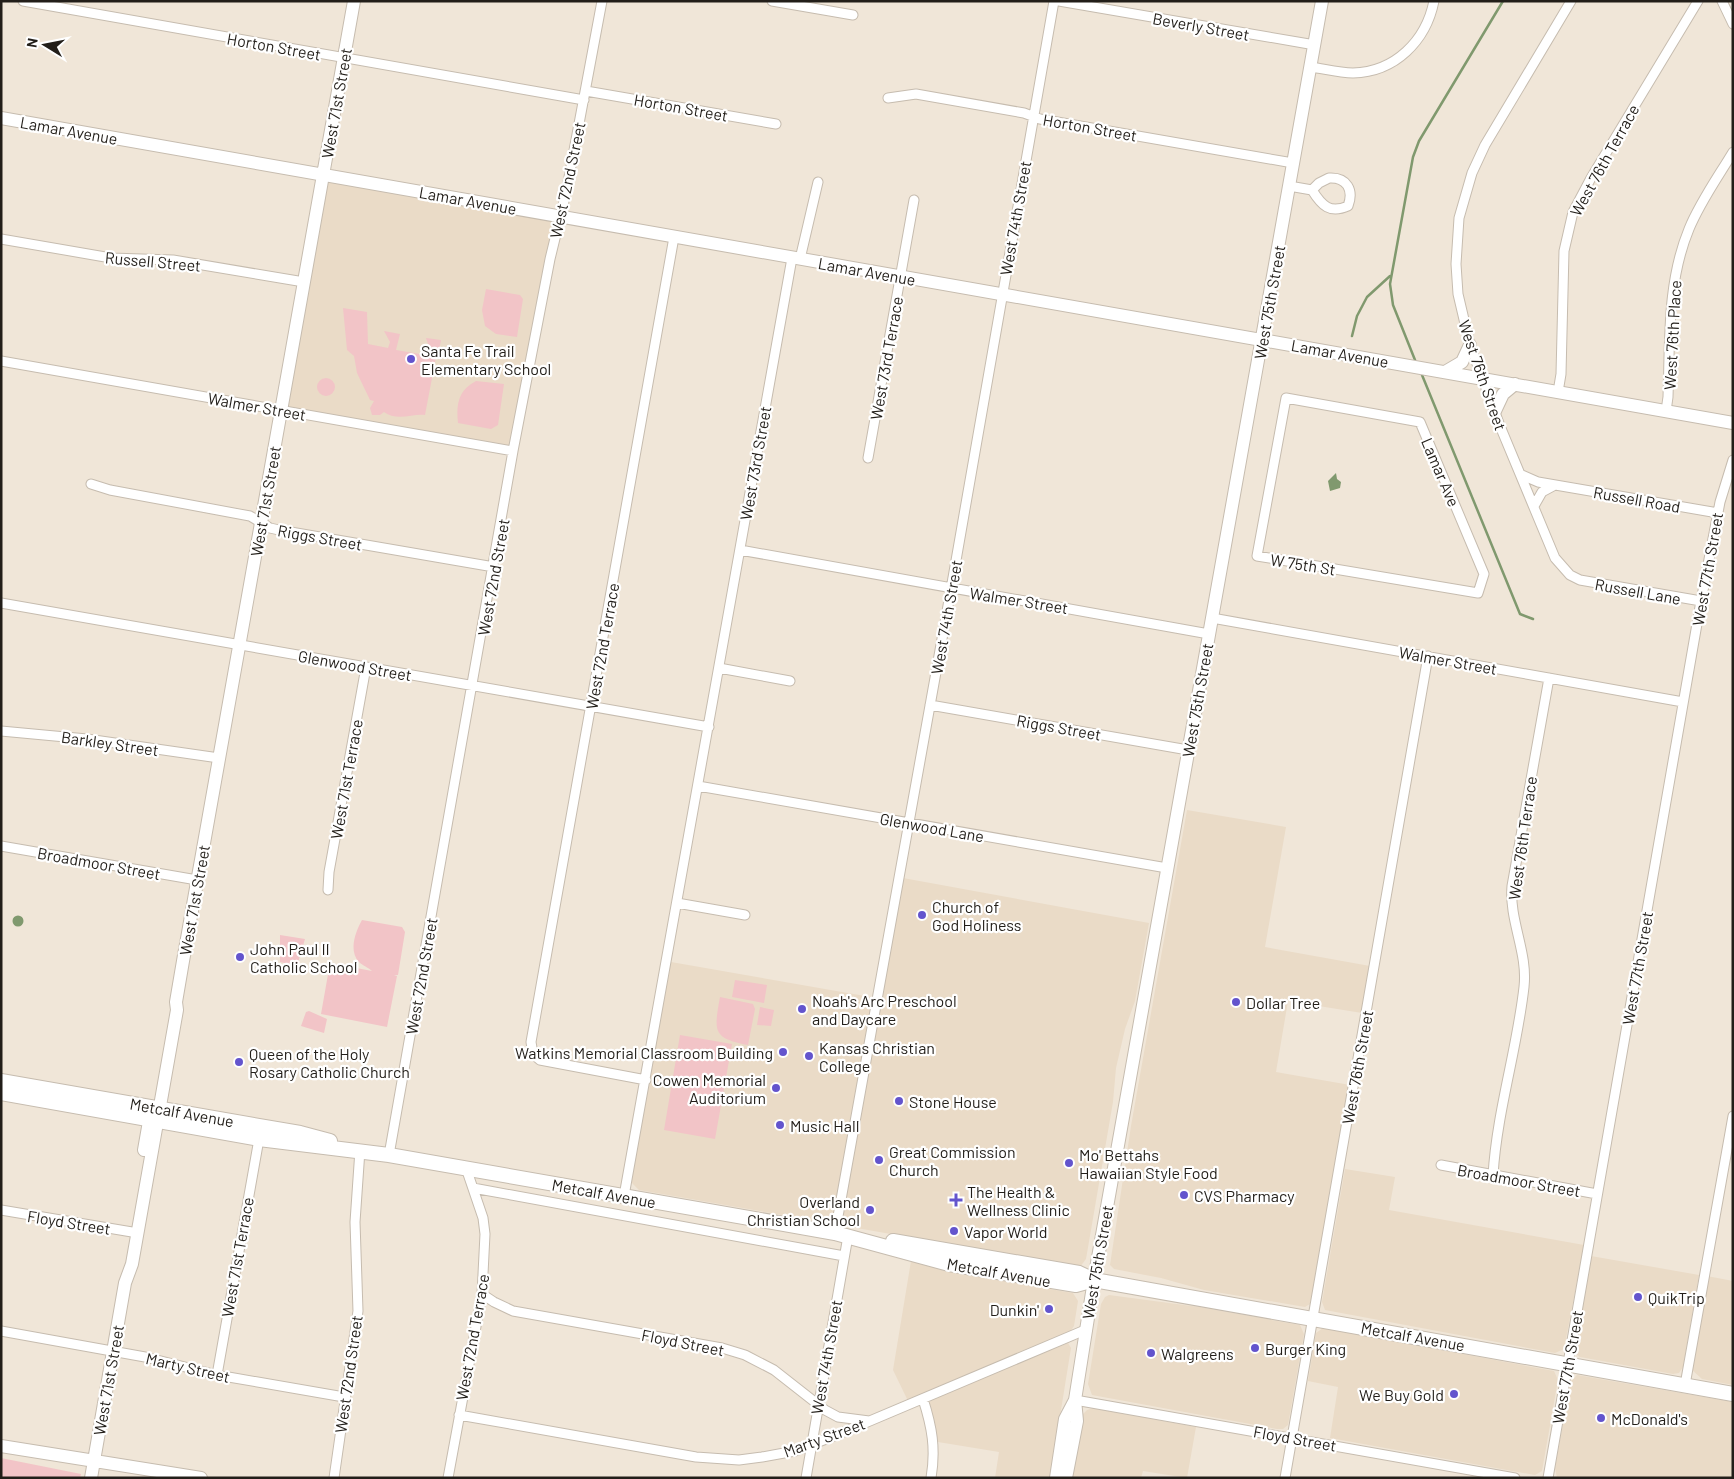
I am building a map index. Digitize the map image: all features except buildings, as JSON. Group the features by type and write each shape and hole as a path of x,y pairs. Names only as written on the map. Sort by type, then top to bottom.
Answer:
{"main road":[{"name":"Metcalf Avenue","path":"1,1081 259,1139 297,1145 360,1150 841,1234 975,1254 1080,1273 1094,1280 1733,1394"},
{"name":"Metcalf Avenue","path":"1,1093 154,1115 300,1133 360,1150"}],"street":[{"name":"Horton Street","path":"23,1 344,58 776,124"},
{"name":"West 71st Street","path":"91,1478 125,1283 132,1264 133,1232 154,1115 177,1010 176,1002 197,880 354,1"},
{"name":"West 72nd Street","path":"389,1155 513,451 550,259 562,216 602,1"},
{"path":"772,1 853,15"},
{"name":"West 74th Street","path":"806,1478 844,1256 841,1234 908,823 1054,1"},
{"name":"Beverly Street","path":"1059,1 1315,45"},
{"name":"West 75th Street","path":"1056,1478 1065,1419 1074,1400 1322,1"},
{"path":"1310,67 1339,72 1364,72 1396,60 1421,35 1434,1"},
{"name":"West 76th Street","path":"1571,1 1485,145 1465,192 1457,235 1456,264 1458,294 1470,345 1482,378 1555,558 1561,566 1576,578"},
{"name":"West 76th Terrace","path":"1558,392 1561,374 1564,251 1573,212 1591,178 1699,2"},
{"path":"1721,2 1733,24"},
{"name":"Horton Street","path":"888,98 916,94 1293,163"},
{"name":"Lamar Avenue","path":"1,118 1733,423"},
{"name":"West 76th Place","path":"1666,411 1671,302 1681,250 1698,211 1733,152"},
{"path":"1289,186 1312,190 1328,210 1338,210 1348,206 1351,197 1350,188 1345,182 1336,178 1329,178 1312,190"},
{"name":"West 73rd Street","path":"624,1196 740,550 796,259 818,182"},
{"name":"West 73rd Terrace","path":"868,458 914,200"},
{"name":"West 72nd Terrace","path":"646,1080 546,1061 537,1058 531,1042 674,237"},
{"name":"Russell Street","path":"1,239 111,258 173,260 304,282"},
{"path":"1445,372 1462,362 1470,345"},
{"name":"Walmer Street","path":"1,361 513,451"},
{"path":"1495,411 1503,394 1515,384"},
{"name":"W 75th St","path":"1286,398 1257,556 1478,593"},
{"name":"Lamar Ave","path":"1286,398 1420,422 1484,574 1478,593"},
{"name":"West 77th Street","path":"1548,1478 1701,601 1718,513 1733,460"},
{"name":"Russell Road","path":"1522,475 1538,482 1718,513"},
{"name":"Riggs Street","path":"91,484 110,490 250,516 261,523 279,530 494,567"},
{"path":"1534,506 1542,492 1555,485"},
{"name":"Walmer Street","path":"740,550 1209,634"},
{"name":"Russell Lane","path":"1576,578 1701,601"},
{"name":"Glenwood Street","path":"1,603 240,643 366,668 709,727"},
{"name":"Walmer Street","path":"1212,618 1683,702"},
{"name":"West 76th Street","path":"1285,1478 1428,656"},
{"name":"West 71st Terrace","path":"328,890 329,872 366,668"},
{"path":"719,668 790,681"},
{"name":"West 76th Terrace","path":"1493,1175 1524,987 1523,953 1513,916 1512,886 1548,678"},
{"name":"Riggs Street","path":"930,705 1188,750"},
{"name":"Barkley Street","path":"1,731 87,739 219,758"},
{"name":"Glenwood Lane","path":"698,786 1167,868"},
{"name":"Broadmoor Street","path":"1,846 197,880"},
{"path":"677,903 745,915"},
{"path":"1685,1385 1733,1116"},
{"name":"West 71st Terrace","path":"217,1375 259,1139"},
{"name":"West 72nd Street","path":"334,1478 358,1311 355,1222 360,1150"},
{"name":"Broadmoor Street","path":"1441,1165 1598,1194"},
{"name":"West 72nd Terrace","path":"448,1478 482,1294 485,1234 483,1218 466,1168"},
{"path":"474,1188 844,1256"},
{"name":"Floyd Street","path":"1,1210 133,1232"},
{"name":"Floyd Street","path":"482,1294 494,1302 513,1310 722,1348 745,1355 774,1370 818,1404 838,1416 870,1421"},
{"name":"Marty Street","path":"459,1415 713,1459 762,1457 811,1445 1085,1330"},
{"name":"Marty Street","path":"1,1331 113,1351 217,1375 344,1398"},
{"path":"923,1399 934,1438 934,1459 931,1478"},
{"name":"West 75th Street","path":"1066,1478 1077,1421 1074,1400"},
{"name":"Floyd Street","path":"1074,1400 1515,1478"},
{"path":"1,1446 201,1478"}],"shaded area":[{"name":"Santa Fe Trail Elementary School","path":"325,179 555,219 510,448 284,408"},
{"path":"486,289 520,295 523,299 517,337 496,334 485,326 482,310"},
{"path":"343,308 367,312 368,344 388,348 390,342 384,331 400,334 396,350 432,356 426,338 441,340 425,415 400,417 384,412 380,415 372,415 370,408 374,401 370,400 357,373 354,356 347,350"},
{"path":"326,378 332,381 335,387 332,393 326,396 320,393 317,387 320,381"},
{"path":"476,381 504,384 498,425 491,429 458,423 457,410 462,393"},
{"path":"1336,473 1337,479 1341,482 1340,488 1330,491 1328,481"},
{"path":"1187,810 1286,827 1265,947 1370,966 1362,1013 1288,1001 1276,1072 1350,1085 1310,1304 1305,1307 1204,1290 1161,1278 1114,1269 1110,1265 1131,1126"},
{"path":"903,878 1149,923 1135,1001 1125,1029 1116,1068 1113,1102 1086,1259 1080,1267 639,1190 632,1183 632,1173 671,962 882,999"},
{"path":"18,915 24,921 18,927 12,921"},
{"path":"362,920 402,927 405,932 398,975 394,975 397,976 387,1027 321,1014 330,963 372,971 359,962 354,952 354,941"},
{"path":"280,935 305,939 297,966 280,962"},
{"path":"735,980 767,985 764,1003 732,997"},
{"path":"720,997 753,1004 755,1009 748,1045 728,1039 718,1031 717,1018"},
{"path":"760,1007 774,1010 771,1026 757,1025"},
{"path":"309,1011 327,1019 324,1033 301,1026 306,1012"},
{"path":"680,1035 732,1044 715,1139 664,1130"},
{"path":"1345,1169 1395,1177 1389,1210 1584,1245 1564,1349 1555,1353 1325,1310 1322,1302"},
{"path":"1591,1256 1699,1275 1683,1367 1679,1373 1673,1374 1580,1357 1576,1354 1575,1350"},
{"path":"911,1261 945,1271 1073,1293 1078,1301 1074,1326 1070,1332 908,1401 893,1370"},
{"path":"1707,1276 1733,1281 1733,1385 1702,1379 1692,1370"},
{"path":"1109,1295 1199,1307 1300,1325 1304,1334 1288,1425 1283,1429 1277,1429 1092,1395 1088,1384 1101,1304 1105,1297"},
{"path":"1323,1328 1554,1371 1558,1380 1542,1471 1535,1475 1330,1438 1338,1387 1308,1381 1316,1333"},
{"path":"1068,1343 1071,1348 1050,1478 995,1478 999,1452 938,1442 929,1404 931,1399"},
{"path":"1577,1375 1733,1402 1733,1478 1557,1478 1555,1468 1571,1381"},
{"path":"1093,1408 1196,1427 1187,1478 1143,1471 1141,1478 1071,1478 1083,1414"},
{"path":"1,1458 81,1474 80,1478 1,1478"}],"waterway":[{"path":"1415,360 1393,305 1390,284 1413,157 1419,141 1503,1"},
{"path":"1352,336 1357,316 1367,297 1390,276"},
{"path":"1422,375 1520,614 1533,619"}],"place":[{"name":"Santa Fe Trail Elementary School","path":"411,359"},
{"name":"Church of God Holiness","path":"922,915"},
{"name":"John Paul II Catholic School","path":"240,957"},
{"name":"Dollar Tree","path":"1236,1002"},
{"name":"Noah's Arc Preschool and Daycare","path":"802,1009"},
{"name":"Watkins Memorial Classroom Building","path":"783,1052"},
{"name":"Kansas Christian College","path":"809,1056"},
{"name":"Queen of the Holy Rosary Catholic Church","path":"239,1062"},
{"name":"Cowen Memorial Auditorium","path":"776,1088"},
{"name":"Stone House","path":"899,1101"},
{"name":"Music Hall","path":"780,1125"},
{"name":"Great Commission Church","path":"879,1160"},
{"name":"Mo' Bettahs Hawaiian Style Food","path":"1069,1163"},
{"name":"CVS Pharmacy","path":"1184,1195"},
{"name":"The Health & Wellness Clinic","path":"956,1200"},
{"name":"Overland Christian School","path":"870,1210"},
{"name":"Vapor World","path":"954,1231"},
{"name":"QuikTrip","path":"1638,1297"},
{"name":"Dunkin'","path":"1049,1309"},
{"name":"Burger King","path":"1255,1348"},
{"name":"Walgreens","path":"1151,1353"},
{"name":"We Buy Gold","path":"1454,1394"},
{"name":"McDonald's","path":"1601,1418"}]}
